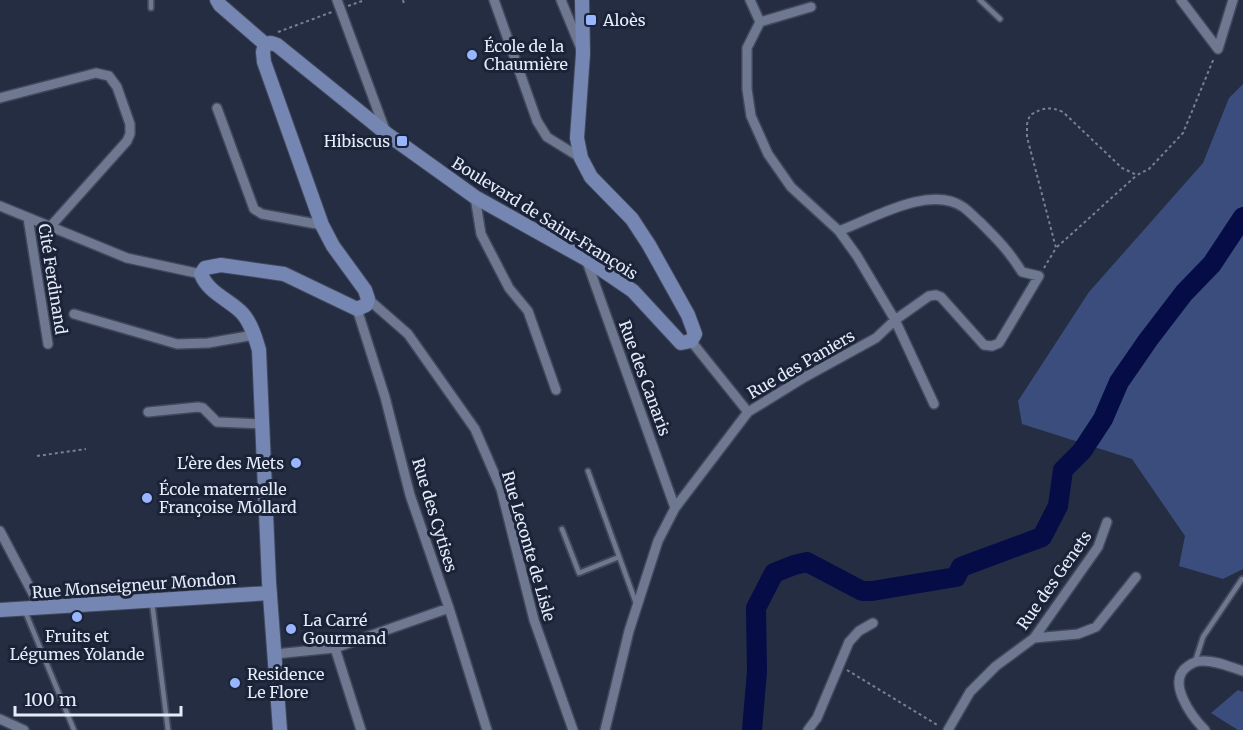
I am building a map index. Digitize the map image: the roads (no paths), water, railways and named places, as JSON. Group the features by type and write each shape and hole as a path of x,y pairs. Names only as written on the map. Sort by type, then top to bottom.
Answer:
{"main road":[{"name":"Boulevard de Saint-François","path":"217,0 265,44 277,45 387,135 475,197 586,259 633,291 681,343 691,341 695,334 688,315 649,245 632,219 591,177 580,158 577,138 583,54 582,0"},
{"path":"265,44 264,62 322,225 333,246 365,290 368,299 366,305 357,309 284,274 221,265 205,268 201,274 210,289 241,312 254,335 261,363 270,593 280,730"},
{"name":"Rue Monseigneur Mondon","path":"0,610 270,593"}],"street":[{"path":"494,0 537,121 547,137 580,158"},
{"path":"561,0 583,54"},
{"path":"750,0 760,22"},
{"path":"1181,0 1218,49 1233,0"},
{"path":"338,4 387,135"},
{"path":"811,7 760,22 747,48 747,89 751,116 768,154 791,187 839,231 857,256 894,320 934,404"},
{"path":"0,98 96,73 108,76 117,87 130,124 127,141 50,227"},
{"path":"217,108 254,209 262,214 322,225"},
{"path":"475,197 480,234 509,288 528,311 556,390"},
{"name":"Rue des Paniers","path":"605,730 637,605 658,541 675,508 748,412 876,338 894,320 924,298 936,295 941,297 984,345 992,346 999,343 1039,276 1022,272 1004,245 963,206 952,201 940,199 905,204 839,231"},
{"path":"0,206 127,258 201,274"},
{"name":"Cité Ferdinand","path":"28,218 48,344"},
{"name":"Rue des Canaris","path":"586,259 675,508"},
{"name":"Rue Leconte de Lisle","path":"368,299 408,334 475,429 501,489 534,620 573,730"},
{"name":"Rue des Cytises","path":"357,309 386,397 410,495 487,730"},
{"path":"74,314 177,344 208,343 254,335"},
{"path":"691,341 748,412"},
{"path":"148,412 198,407 203,408 217,422 262,424"},
{"name":"Rue des Genets","path":"947,730 970,692 996,666 1034,638 1098,547 1107,522"},
{"path":"0,531 40,607"},
{"path":"1034,638 1078,634 1096,627 1136,577"},
{"path":"275,654 335,648 448,608"},
{"path":"808,730 817,718 849,642 859,631 873,623"},
{"path":"335,648 361,730"},
{"path":"1205,730 1188,711 1181,694 1180,675 1185,667 1202,660 1243,670"},
{"path":"0,719 24,730"}],"lane":[{"path":"151,0 151,8"},
{"path":"980,0 1000,19"},
{"path":"588,471 637,605"},
{"path":"562,529 579,573 619,557"},
{"path":"1194,662 1203,637 1242,579"},
{"path":"151,600 168,730"},
{"path":"24,609 74,730"}],"waterway":[{"path":"752,730 757,671 756,608 774,573 807,562 862,591 872,591 956,577 961,567 1042,537 1058,506 1063,470 1082,451 1103,419 1119,382 1148,340 1184,293 1212,264 1243,217"}],"place":[{"name":"Aloès","path":"591,20"},
{"name":"École de la Chaumière","path":"472,55"},
{"name":"Hibiscus","path":"402,141"},
{"name":"L'ère des Mets","path":"296,463"},
{"name":"École maternelle Françoise Mollard","path":"147,498"},
{"name":"Fruits et Légumes Yolande","path":"77,617"},
{"name":"La Carré Gourmand","path":"291,629"},
{"name":"Residence Le Flore","path":"235,683"}]}
